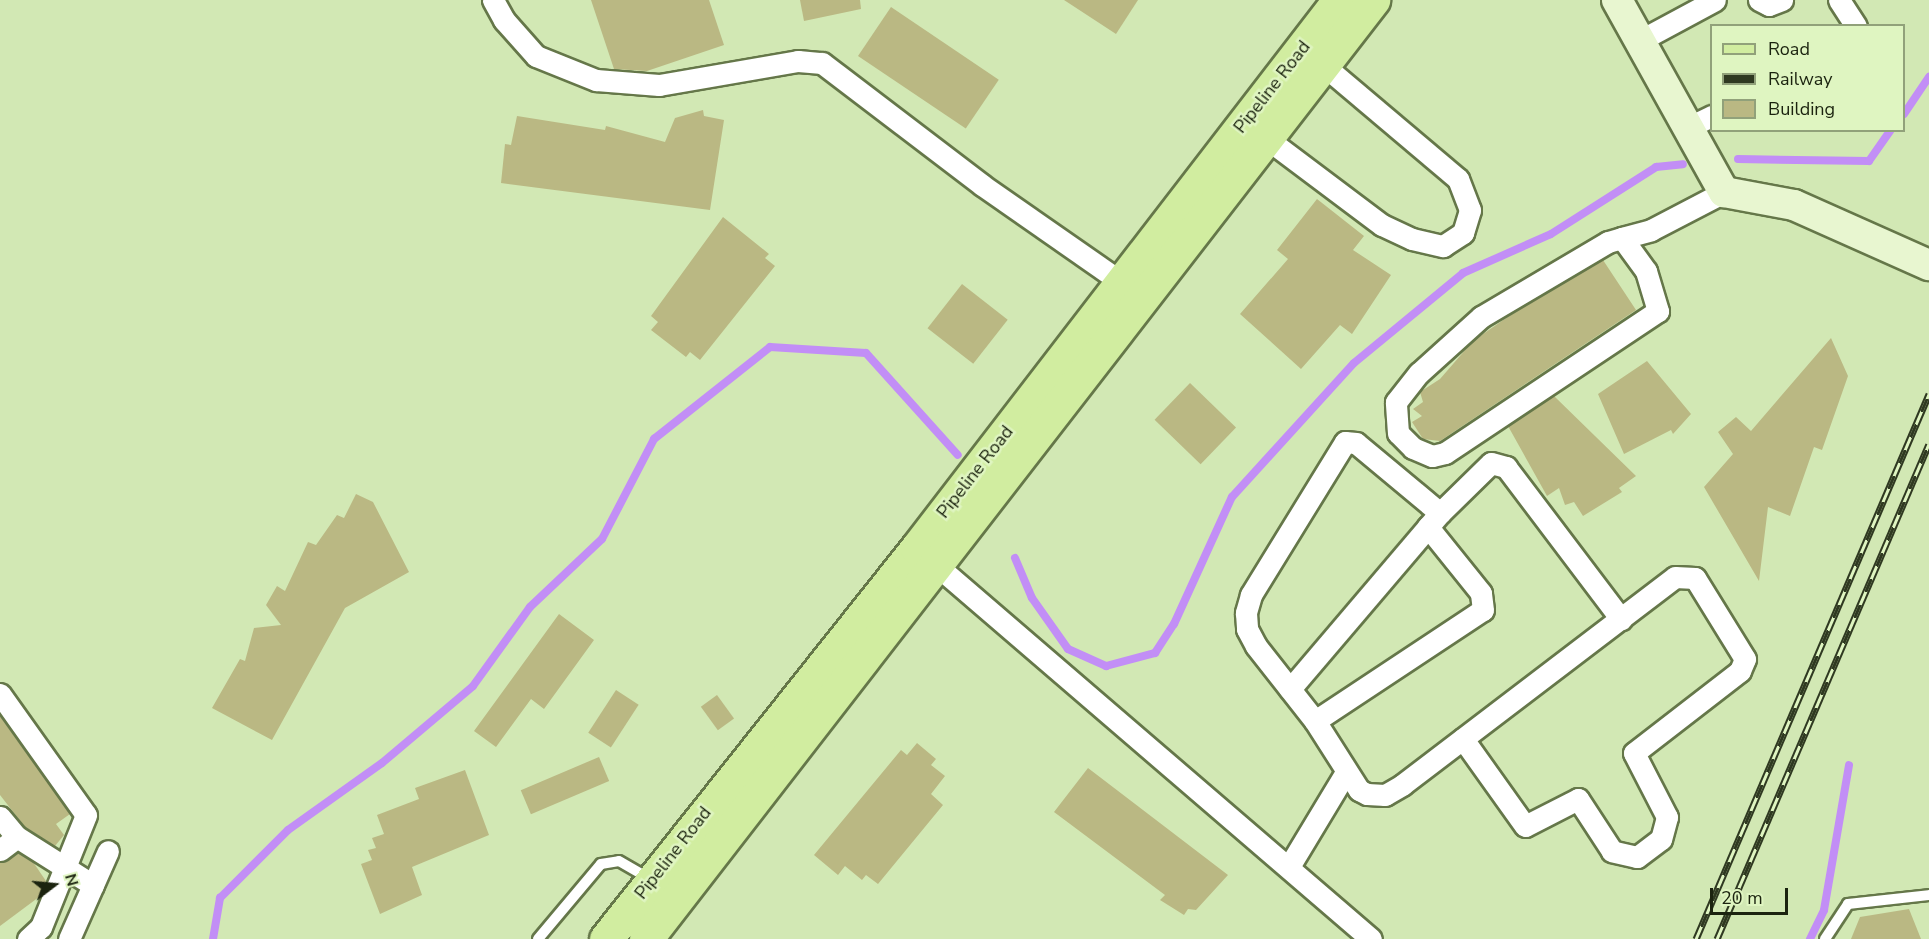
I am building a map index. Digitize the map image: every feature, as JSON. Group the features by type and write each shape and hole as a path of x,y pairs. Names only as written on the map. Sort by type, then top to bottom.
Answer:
{"main road":[{"name":"Pipeline Road","path":"646,939 927,557 1121,282 1339,0"},
{"name":"Pipeline Road","path":"606,939 655,874 927,557 1266,138 1374,0"},
{"path":"655,874 684,890"}],"street":[{"path":"493,0 504,20 536,56 596,80 659,85 798,61 822,63 982,185 1121,282"},
{"path":"1617,0 1639,41 1699,122 1724,192"},
{"path":"1639,41 1715,0"},
{"path":"1759,0 1769,5 1782,0"},
{"path":"1839,0 1855,24"},
{"path":"1266,138 1382,225 1412,239 1443,246 1463,233 1470,210 1458,179 1323,65"},
{"path":"1622,238 1646,271 1658,311 1445,453 1432,456 1422,452 1398,433 1396,402 1419,373 1481,317 1622,238 1651,230 1724,192 1794,205 1929,265"},
{"path":"1316,721 1483,610 1481,593 1434,520 1356,443 1341,446 1251,595 1246,613 1247,629 1256,646 1316,721 1359,790 1385,795 1463,739 1675,577 1690,575 1745,659 1740,671 1634,753 1667,817 1661,839 1647,852 1628,857 1612,852 1578,799 1525,826 1463,739"},
{"path":"1290,689 1434,520 1484,467 1500,462 1621,619"},
{"path":"927,557 1290,865 1371,939"},
{"path":"0,694 85,810 85,822 64,865 41,927 28,939"},
{"path":"1290,865 1346,772"},
{"path":"0,817 17,837 93,885"},
{"path":"0,850 17,837"},
{"path":"69,939 108,851"}],"lane":[{"path":"538,939 601,864 619,861 655,874"},
{"path":"1825,939 1848,904 1929,895"}],"building":[{"path":"591,0 709,0 724,45 647,71 614,69"},
{"path":"800,0 860,0 861,9 804,21"},
{"path":"1064,0 1138,0 1116,34"},
{"path":"891,7 999,80 966,129 858,56"},
{"path":"703,110 704,116 724,120 710,210 501,183 505,144 511,145 517,116 605,130 606,126 665,142 675,118"},
{"path":"1317,199 1364,236 1353,250 1391,275 1352,334 1340,325 1301,369 1240,314 1288,259 1277,250"},
{"path":"723,217 769,254 765,258 775,266 700,360 690,352 686,357 651,330 658,322 651,316"},
{"path":"1603,260 1636,310 1440,441 1423,439 1412,422 1422,416 1413,409 1423,402 1420,392 1440,379 1473,341 1509,316"},
{"path":"962,284 1008,320 973,364 928,328"},
{"path":"1831,338 1848,376 1822,450 1814,447 1790,516 1768,507 1759,581 1704,487 1733,454 1718,432 1736,417 1751,431"},
{"path":"1647,361 1691,414 1673,434 1671,430 1624,454 1598,394"},
{"path":"1190,383 1236,427 1201,464 1155,420"},
{"path":"1554,396 1636,476 1619,488 1622,492 1583,516 1574,502 1565,505 1559,488 1547,496 1508,426"},
{"path":"356,494 373,502 409,572 345,608 272,740 212,708 240,659 245,661 254,628 281,625 266,605 277,586 285,591 308,542 316,545 337,515 344,518"},
{"path":"559,614 594,640 544,709 531,699 496,747 474,731"},
{"path":"616,690 639,705 611,747 588,733"},
{"path":"717,695 734,718 718,730 701,707"},
{"path":"0,716 70,814 56,824 64,835 55,846 25,827 0,795"},
{"path":"917,743 936,759 931,765 945,776 931,794 943,805 878,884 866,875 862,880 845,866 838,875 814,855 901,750 907,755"},
{"path":"599,757 609,781 531,814 521,790"},
{"path":"1088,768 1228,875 1196,910 1188,909 1184,915 1160,900 1165,895 1054,812"},
{"path":"465,770 489,835 412,867 422,895 380,914 361,864 372,860 368,850 376,848 372,838 384,834 377,815 419,799 415,788"},
{"path":"18,853 33,862 46,881 39,897 0,926 0,862"},
{"path":"1909,909 1921,939 1851,939 1860,917"}],"waterway":[{"path":"1905,113 1929,77"},
{"path":"1738,159 1869,161 1890,132"},
{"path":"1015,558 1032,598 1068,649 1106,666 1155,653 1174,624 1232,497 1354,363 1463,273 1551,234 1656,167 1683,164"},
{"path":"213,939 220,898 288,830 382,763 473,686 530,607 602,539 654,439 770,347 866,353 958,455"},
{"path":"1810,939 1824,910 1849,765"}],"railway":[{"path":"1696,939 1929,394"},
{"path":"1717,939 1929,444"}]}
